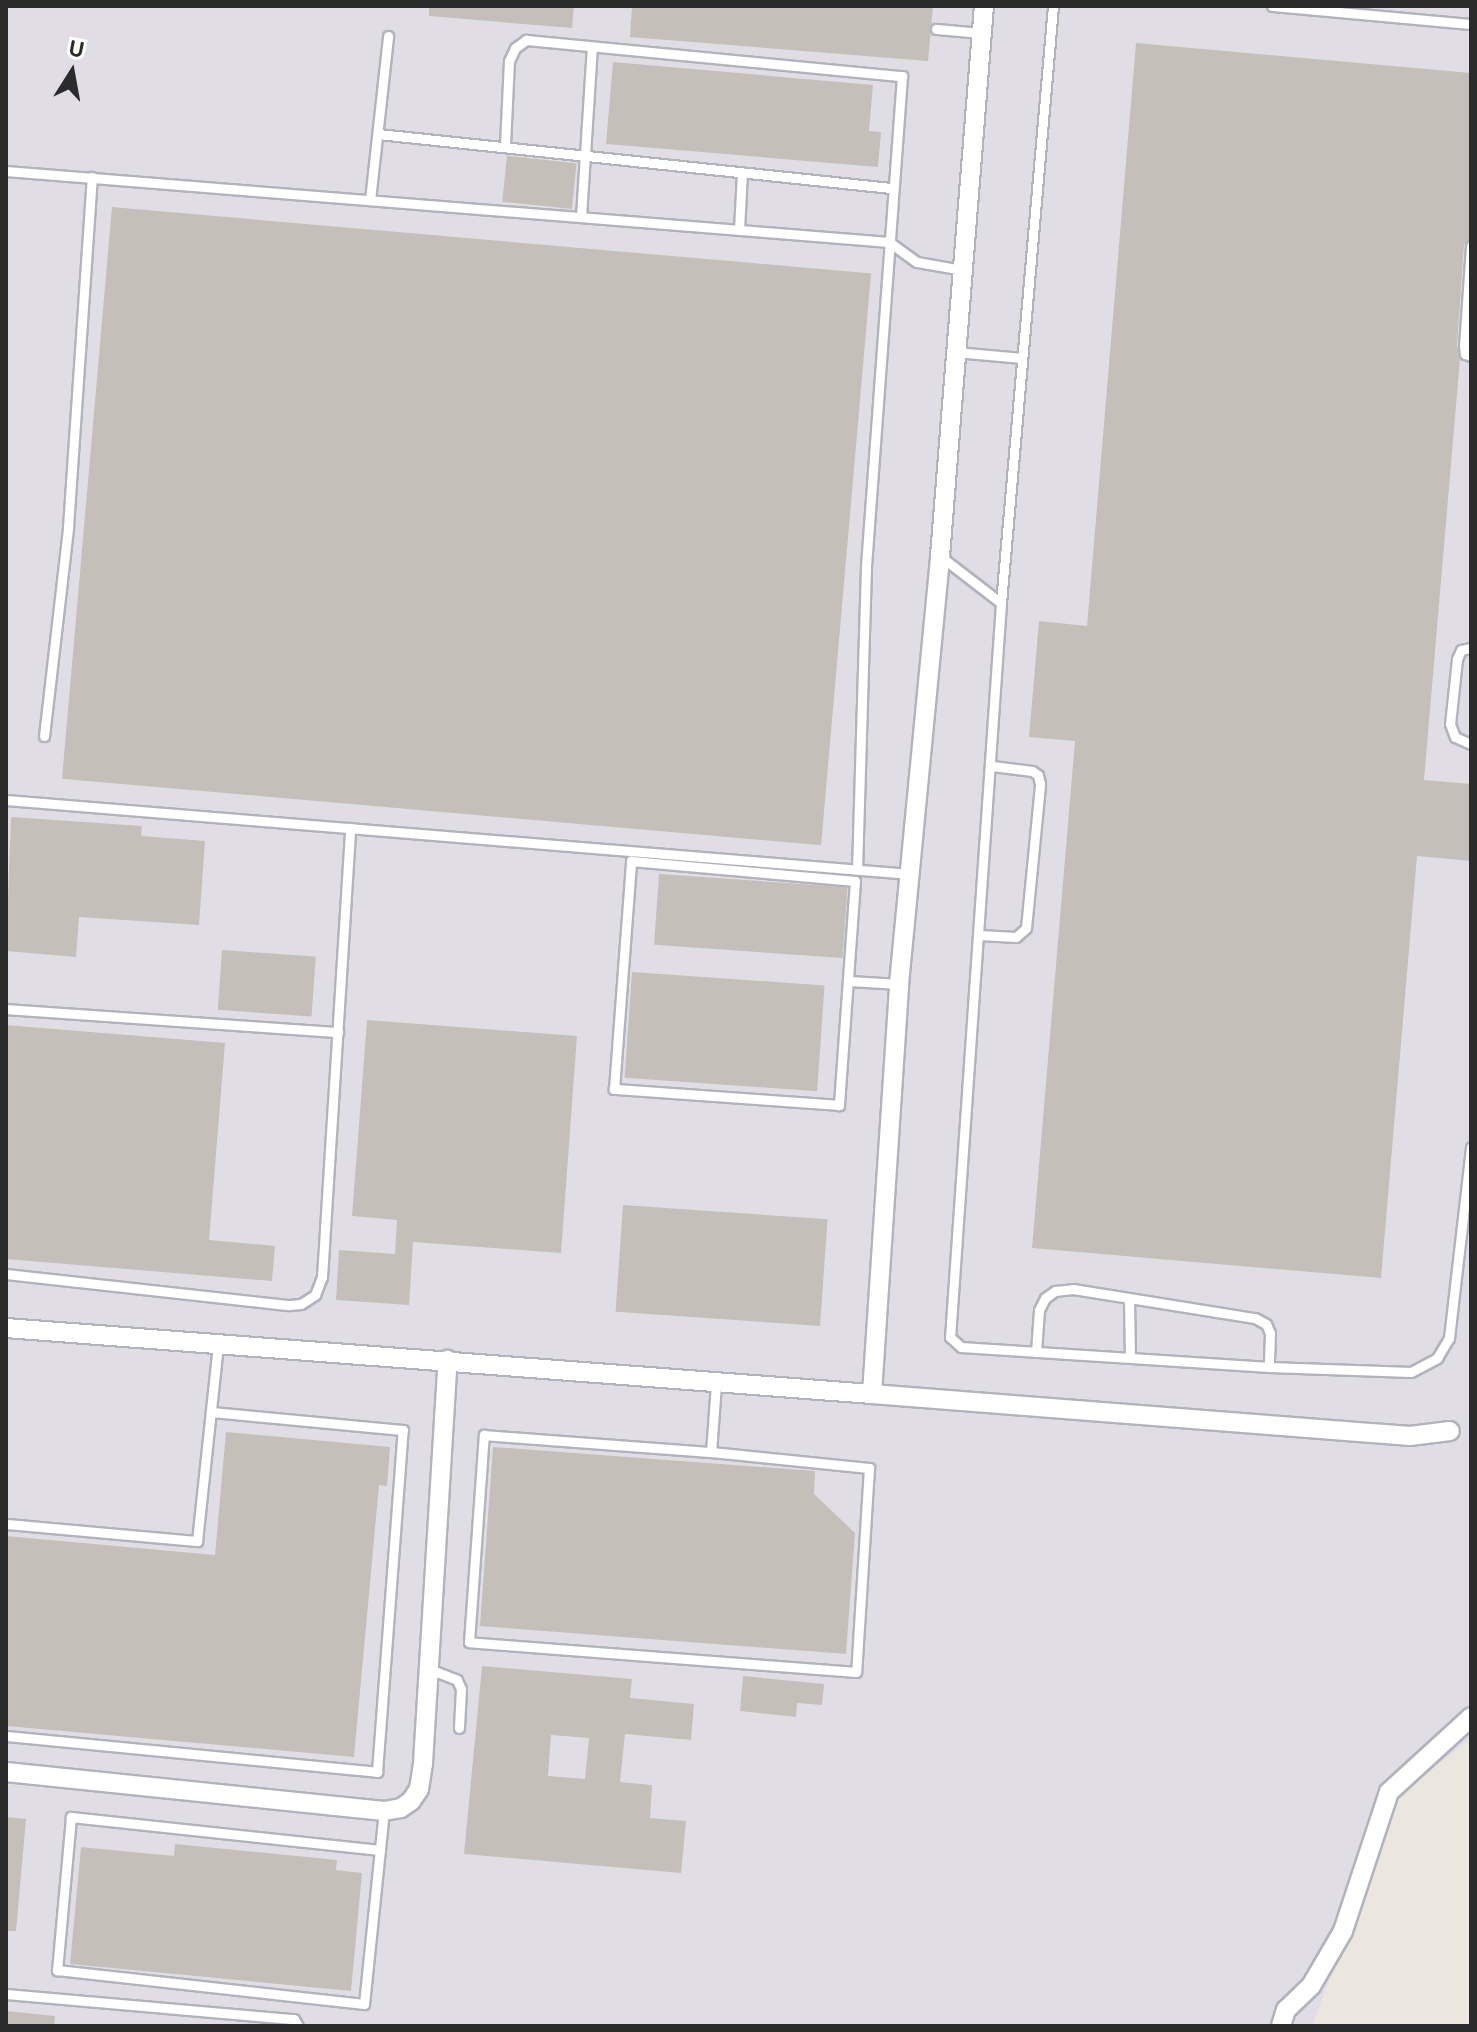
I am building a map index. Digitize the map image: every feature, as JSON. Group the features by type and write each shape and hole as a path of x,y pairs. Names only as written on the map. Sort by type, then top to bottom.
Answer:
{"street":[{"path":"872,1394 899,984 940,556 984,6"},
{"path":"6,1328 1410,1436 1450,1431"},
{"path":"6,1772 384,1811 401,1808 419,1789 448,1360"},
{"path":"1281,2026 1286,2010 1311,1986 1343,1931 1389,1792 1471,1717"}],"lane":[{"path":"1053,6 1001,603 950,1337 961,1347 1269,1367 1411,1372 1428,1365 1443,1351 1452,1324 1471,1147"},
{"path":"1272,6 1471,24"},
{"path":"936,29 982,33"},
{"path":"370,200 388,36"},
{"path":"505,145 509,61 515,48 526,40 902,76 891,188 866,567 857,869"},
{"path":"581,216 592,48"},
{"path":"378,134 891,188"},
{"path":"6,171 889,242 917,262 963,270"},
{"path":"739,230 742,172"},
{"path":"44,736 68,527 92,177"},
{"path":"1471,246 1464,346 1465,354 1471,356"},
{"path":"954,352 1021,358"},
{"path":"940,556 1001,603"},
{"path":"1471,648 1461,650 1457,659 1450,724 1455,737 1471,744"},
{"path":"979,935 1016,937 1026,928 1040,784 1038,775 1032,771 992,766"},
{"path":"6,800 910,874"},
{"path":"6,1274 289,1305 307,1301 315,1295 322,1277 350,828"},
{"path":"631,861 855,881 849,981 839,1105 614,1089 631,861"},
{"path":"849,981 899,984"},
{"path":"6,1009 338,1032"},
{"path":"1036,1352 1039,1310 1045,1298 1055,1291 1073,1289 1255,1318 1266,1324 1270,1333 1269,1367"},
{"path":"1129,1300 1130,1357"},
{"path":"6,1524 197,1541 218,1344"},
{"path":"711,1452 716,1384"},
{"path":"6,1736 377,1772 403,1430 211,1412"},
{"path":"484,1435 711,1452 869,1468 856,1672 469,1642 484,1435"},
{"path":"429,1669 457,1680 461,1689 459,1728"},
{"path":"380,1850 71,1817 57,1970 364,2004 380,1850 384,1811"},
{"path":"6,1994 294,2019 298,2026"}],"shaded area":[{"path":"6,6 1471,6 1471,1738 1398,1796 1312,2026 6,2026"}],"building":[{"path":"429,6 574,6 572,28 429,16"},
{"path":"632,6 933,6 928,61 630,37"},
{"path":"1136,43 1471,73 1471,229 1470,239 1464,245 1457,345 1460,359 1424,780 1471,784 1471,861 1417,856 1381,1278 1032,1248 1075,741 1029,737 1039,621 1087,626"},
{"path":"613,62 873,85 869,131 881,132 878,167 606,144"},
{"path":"507,156 577,163 572,209 502,202"},
{"path":"112,207 871,273 821,845 62,779"},
{"path":"11,817 142,826 141,836 205,841 199,925 79,917 76,957 6,951"},
{"path":"659,874 848,887 843,958 654,945"},
{"path":"222,950 316,957 312,1016 218,1010"},
{"path":"632,972 825,985 817,1091 625,1078"},
{"path":"367,1020 577,1036 561,1253 413,1242 409,1305 336,1300 339,1250 395,1254 397,1220 352,1216"},
{"path":"6,1025 225,1043 209,1240 275,1246 272,1281 6,1259"},
{"path":"623,1205 828,1219 820,1326 616,1312"},
{"path":"226,1432 390,1447 387,1486 379,1485 354,1757 6,1726 6,1536 215,1555"},
{"path":"493,1447 815,1471 814,1494 855,1533 846,1654 480,1626"},
{"path":"482,1666 632,1679 630,1698 694,1704 691,1740 625,1734 620,1782 652,1785 650,1818 686,1821 681,1873 464,1854","holes":["551,1735 589,1738 585,1779 548,1776"]},
{"path":"743,1676 824,1684 822,1705 797,1703 796,1717 740,1711"},
{"path":"6,1817 26,1819 16,1931 6,1931"},
{"path":"175,1844 337,1860 336,1870 362,1873 351,1991 70,1964 81,1847 174,1856"},
{"path":"6,2011 55,2016 54,2026 6,2026"}]}
